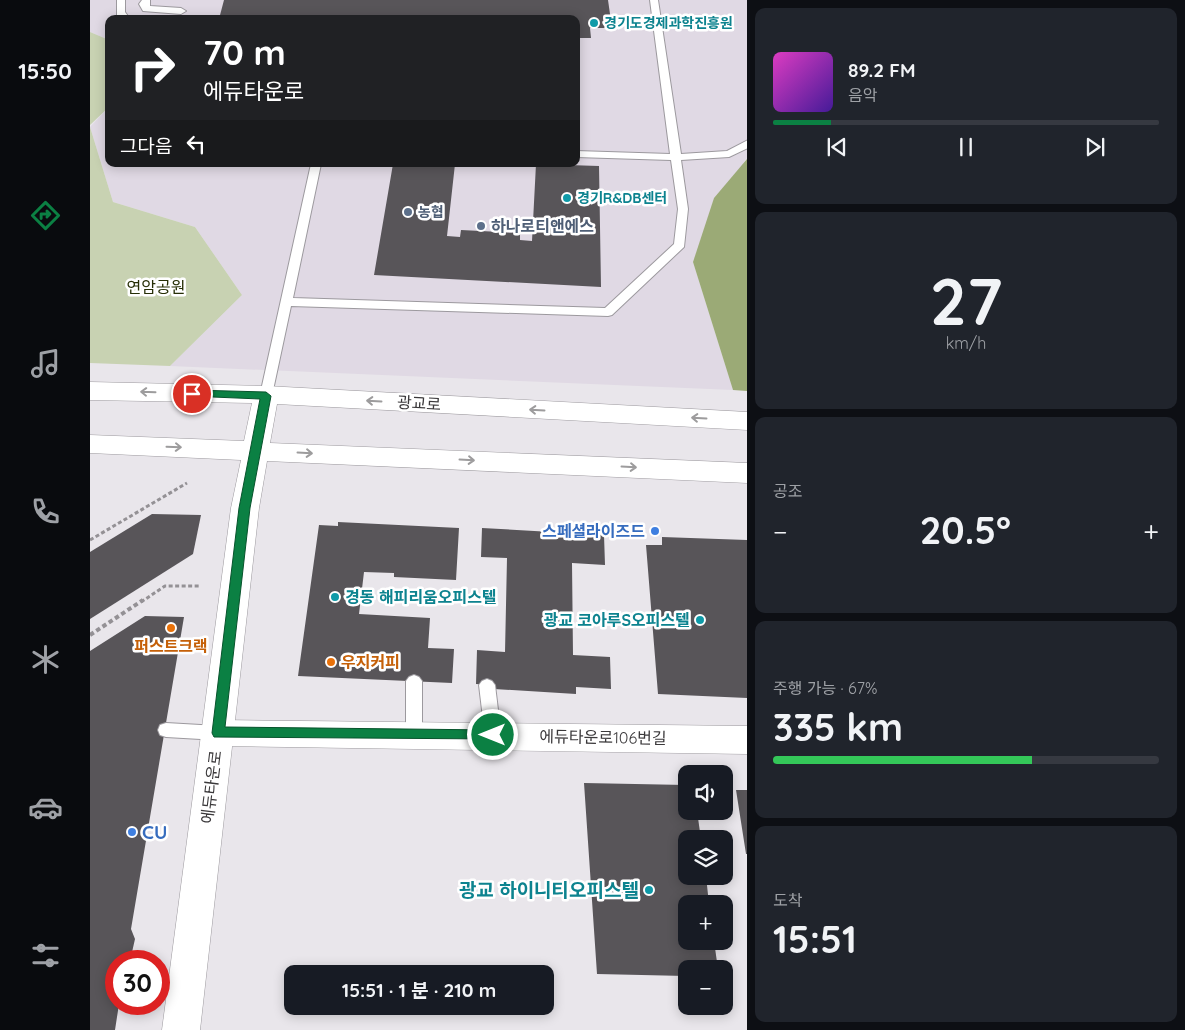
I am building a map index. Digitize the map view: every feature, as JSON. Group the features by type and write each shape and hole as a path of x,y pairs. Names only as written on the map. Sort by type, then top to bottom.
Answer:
{"main road":[{"name":"광교로","path":"90,391 266,396 747,421"},
{"name":"에듀타운로","path":"181,1030 245,508 266,396"},
{"path":"90,444 747,473"},
{"name":"에듀타운로106번길","path":"218,733 493,735 747,740"}],"lane":[{"path":"121,0 120,13 122,15"},
{"path":"146,0 144,4 146,9 178,15 185,0"},
{"path":"288,302 608,312 680,245 683,210 654,0"},
{"path":"580,154 677,157 729,154 747,143"},
{"path":"266,396 288,302 315,167"},
{"path":"414,681 414,735"},
{"path":"487,685 493,735"},
{"path":"166,730 218,733"}],"path":[{"path":"90,540 187,483"},
{"path":"90,634 165,586 199,586"}],"shaded area":[{"path":"90,0 747,0 747,159 693,262 733,390 170,366 242,295 195,227 113,202 90,127 105,111 105,167 580,167 580,15 105,15 105,38 90,32"}],"green space":[{"path":"90,32 105,38 105,111 90,125"},
{"name":"연암공원","path":"90,127 113,202 195,227 242,295 170,366 90,363"},
{"path":"747,159 747,391 733,390 693,262 714,198"}],"building":[{"name":"경기도경제과학진흥원","path":"224,0 608,0 612,28 590,28 591,38 580,38 580,15 220,15"},
{"name":"경기R&DB센터","path":"599,166 601,287 374,275 392,167 455,167 447,236 460,237 461,230 520,233 520,240 532,241 536,167"},
{"path":"152,514 201,515 193,554 90,619 90,552"},
{"name":"경동 해피리움오피스텔","path":"338,522 459,528 456,580 394,577 394,573 364,572 359,614 430,618 428,648 454,649 452,683 298,676 319,525 338,526"},
{"path":"482,528 604,535 605,565 572,563 573,655 610,657 611,689 576,687 576,694 494,689 494,685 476,684 477,650 505,652 507,558 481,557"},
{"name":"광교 코아루S오피스텔","path":"662,537 747,540 747,698 658,694 646,545 662,545"},
{"path":"145,616 184,617 131,929 135,939 132,950 105,950 105,1015 117,1015 115,1030 90,1030 90,651"},
{"name":"광교 하이니티오피스텔","path":"584,783 678,785 678,820 698,820 700,830 678,830 678,885 707,885 708,895 678,895 678,950 715,950 717,960 678,960 678,976 597,974"},
{"path":"736,790 747,790 746,854"}],"place":[{"name":"경기도경제과학진흥원","path":"594,23"},
{"name":"경기R&DB센터","path":"567,198"},
{"name":"농협","path":"408,212"},
{"name":"하나로티앤에스","path":"481,226"},
{"name":"스페셜라이즈드","path":"655,531"},
{"name":"경동 해피리움오피스텔","path":"335,597"},
{"name":"광교 코아루S오피스텔","path":"700,620"},
{"name":"퍼스트크랙","path":"171,628"},
{"name":"우지커피","path":"331,662"},
{"name":"CU","path":"132,832"},
{"name":"광교 하이니티오피스텔","path":"649,890"}],"route":[{"path":"192,394 266,396 245,508 218,733 493,735"}]}
